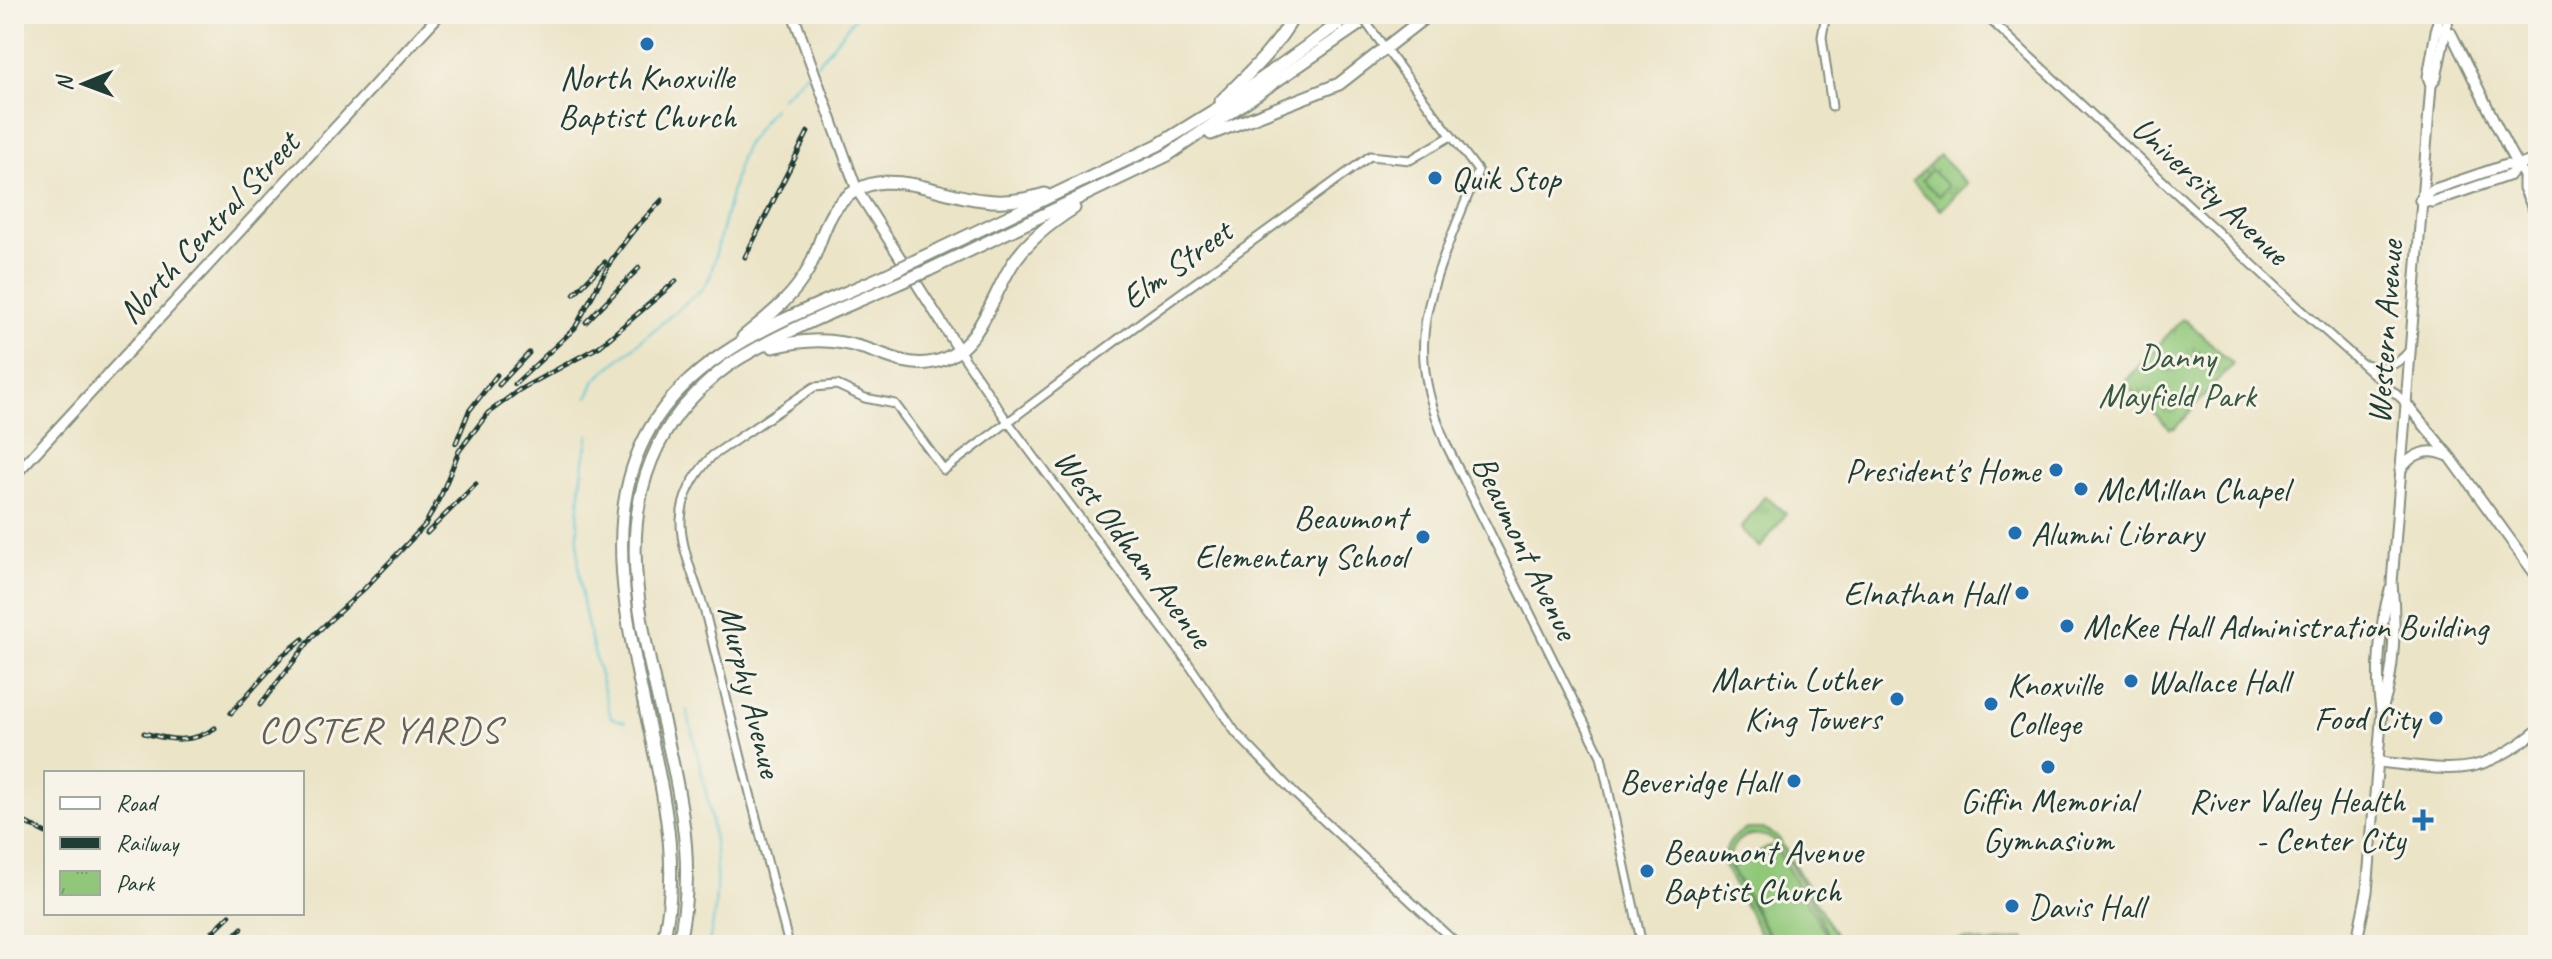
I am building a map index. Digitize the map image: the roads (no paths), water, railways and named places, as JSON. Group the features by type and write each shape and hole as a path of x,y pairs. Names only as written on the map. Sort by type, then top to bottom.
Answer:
{"highway":[{"path":"1206,116 1265,58 1295,14"},
{"path":"724,353 755,335 1077,186 1158,145 1206,116 1352,14"},
{"path":"1188,144 1374,14"},
{"path":"678,945 687,891 683,812 637,587 636,512 645,474 668,426 691,398 719,372 745,354 929,270 1188,144 1339,84 1429,14"},
{"path":"662,945 673,874 670,836 625,600 621,556 621,521 630,474 640,448 658,417 696,373 780,308 796,289 833,212 838,204 857,190 900,181 981,200 1003,201 1028,199 1077,186"},
{"path":"745,354 812,340 836,340 901,362 918,364 940,360 959,350 976,332 1016,259 1053,222 1107,185"}],"main road":[{"name":"North Central Street","path":"14,476 440,14"},
{"name":"Western Avenue","path":"2431,85 2436,78 2439,62 2439,14"},
{"name":"Western Avenue","path":"2356,945 2367,892 2378,762 2382,710 2378,692 2385,607 2392,583 2431,85 2428,77 2441,28 2449,14"},
{"name":"West Oldham Avenue","path":"794,18 857,190 959,350"},
{"path":"2441,28 2451,33 2518,166 2538,219"},
{"path":"2439,62 2449,55 2464,59"},
{"path":"2420,200 2432,190 2506,165 2518,166 2538,158"},
{"path":"2524,179 2531,184 2538,200"},
{"path":"2405,402 2451,458 2538,578"},
{"path":"2400,471 2411,459 2425,452 2436,452 2451,458"},
{"path":"2378,762 2474,768 2502,756 2538,730"}],"street":[{"path":"1360,14 1451,136"},
{"path":"1826,14 1822,37 1832,107"},
{"name":"University Avenue","path":"1984,14 2405,402"},
{"name":"Beaumont Avenue","path":"1451,136 1478,171 1427,314 1424,354 1429,398 1446,444 1601,756 1642,945"},
{"name":"Elm Street","path":"944,470 1370,156 1410,160 1451,136"},
{"name":"West Oldham Avenue","path":"959,350 1008,422 1186,660 1236,733 1294,793 1458,945"},
{"path":"2363,364 2387,367 2409,351"},
{"name":"Murphy Avenue","path":"789,945 705,610 684,540 681,521 685,499 691,483 712,456 814,387 837,385 865,398 895,404 944,470"}],"waterway":[{"path":"817,64 858,14"},
{"path":"781,98 809,71"},
{"path":"588,397 595,380 702,289 710,277 740,158 747,143 773,108"},
{"path":"589,434 579,504 580,575 587,622 611,718 625,722"},
{"path":"687,710 707,797 716,856 714,916 708,945"}],"railway":[{"path":"745,257 808,132"},
{"path":"629,235 662,200"},
{"path":"515,384 575,328 612,259 636,227"},
{"path":"574,294 605,262"},
{"path":"586,322 639,268"},
{"path":"260,705 314,635 365,588 425,525 459,451 488,413 519,390 600,346 676,281"},
{"path":"499,385 529,353"},
{"path":"456,443 469,411 497,375"},
{"path":"427,533 476,484"},
{"path":"231,713 282,656 303,639"},
{"path":"144,733 180,739 198,737 215,728"},
{"path":"14,817 44,832"},
{"path":"199,945 230,915"},
{"path":"224,945 242,928"}],"place":[{"name":"North Knoxville Baptist Church","path":"647,44"},
{"name":"Quik Stop","path":"1435,178"},
{"name":"President's Home","path":"2056,470"},
{"name":"McMillan Chapel","path":"2081,489"},
{"name":"Alumni Library","path":"2015,533"},
{"name":"Beaumont Elementary School","path":"1423,537"},
{"name":"Elnathan Hall","path":"2022,593"},
{"name":"McKee Hall Administration Building","path":"2067,626"},
{"name":"Wallace Hall","path":"2131,681"},
{"name":"Martin Luther King Towers","path":"1897,699"},
{"name":"Knoxville College","path":"1991,704"},
{"name":"Food City","path":"2436,718"},
{"name":"Giffin Memorial Gymnasium","path":"2048,767"},
{"name":"Beveridge Hall","path":"1794,781"},
{"name":"River Valley Health - Center City","path":"2423,820"},
{"name":"Beaumont Avenue Baptist Church","path":"1647,871"},
{"name":"Davis Hall","path":"2012,906"}],"district":[{"name":"COSTER YARDS","path":"380,729"}],"park label":[{"name":"Danny Mayfield Park","path":"2177,376"}]}
